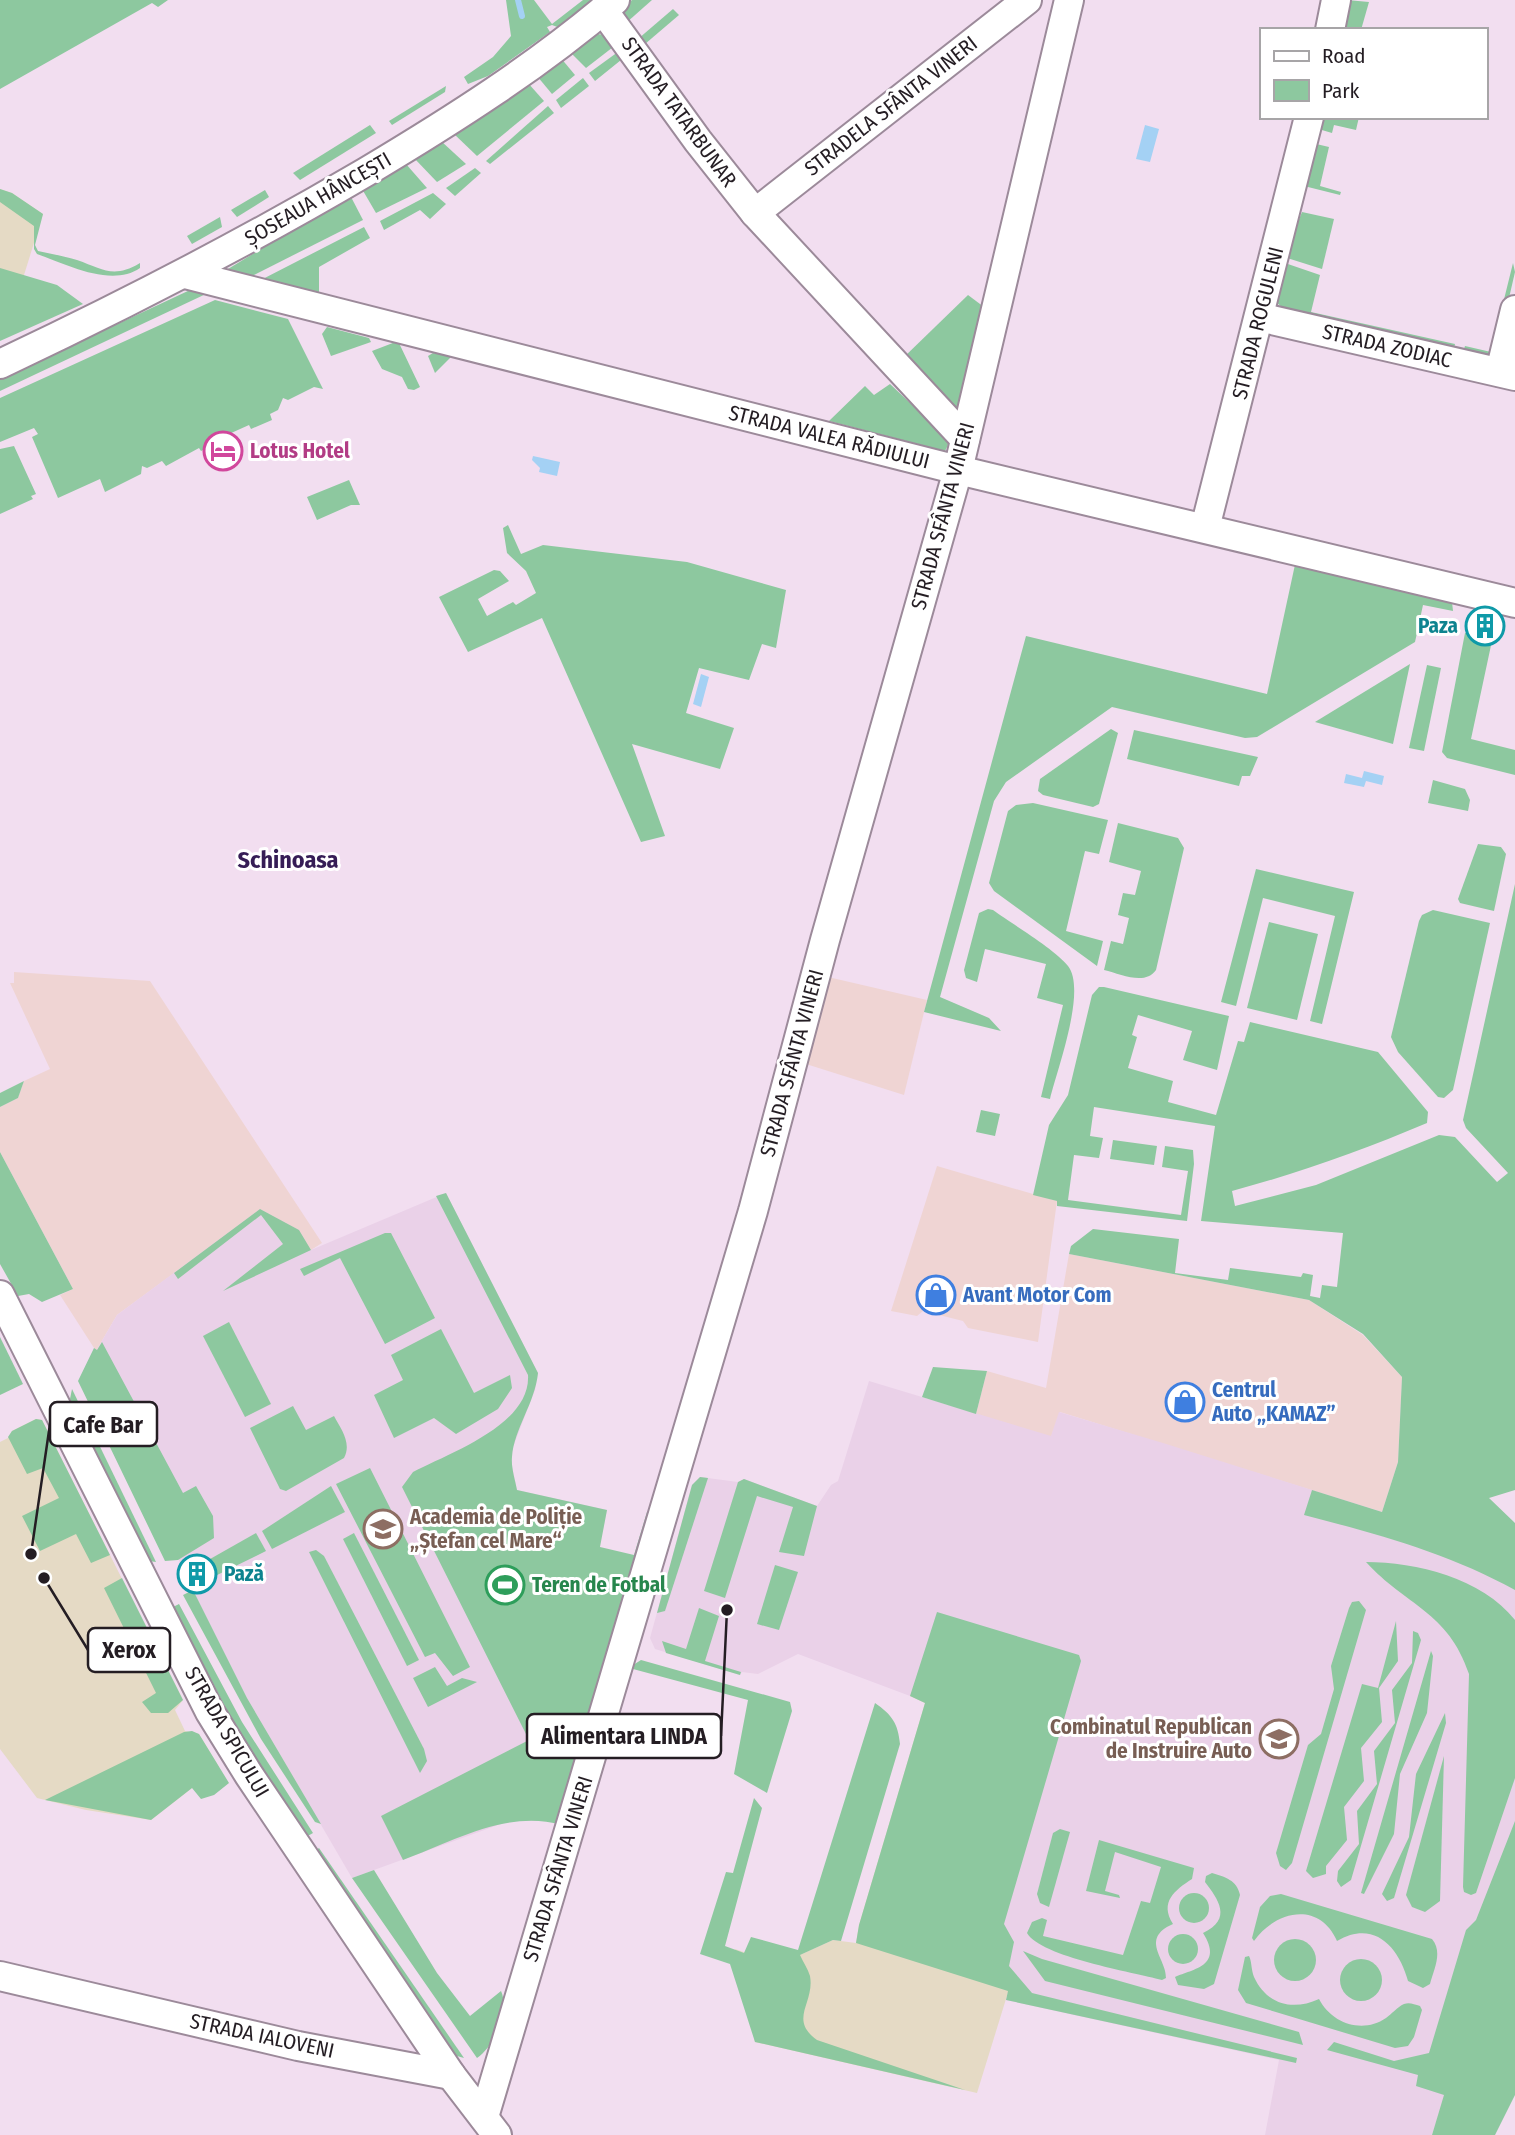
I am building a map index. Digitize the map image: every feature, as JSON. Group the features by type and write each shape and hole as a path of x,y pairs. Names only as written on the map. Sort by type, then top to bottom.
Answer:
{"street":[{"name":"STRADELA SFÂNTA VINERI","path":"755,213 1027,0"},
{"name":"STRADA SFÂNTA VINERI","path":"490,2126 749,1223 825,940 958,470 1069,0"},
{"path":"1330,28 1336,0"},
{"name":"STRADA TATARBUNAR","path":"609,5 698,141 755,213"},
{"name":"ȘOSEAUA HÂNCEȘTI","path":"0,364 185,274 273,227 466,110 542,59 609,5"},
{"name":"STRADA ROGULENI","path":"1205,528 1308,119"},
{"name":"STRADA VALEA RĂDIULUI","path":"755,213 965,439"},
{"name":"STRADA VALEA RĂDIULUI","path":"185,274 958,470 1515,603"},
{"path":"1507,374 1515,310"},
{"name":"STRADA ZODIAC","path":"1259,317 1507,374"},
{"name":"STRADA SPICULUI","path":"0,1295 210,1712 451,2075"},
{"name":"STRADA IALOVENI","path":"0,1976 298,2046 451,2075"},
{"path":"451,2075 490,2126"}],"shaded area":[{"path":"0,189 12,193 43,214 24,275 0,286"},
{"path":"14,972 150,981 322,1243 311,1250 260,1210 117,1315 96,1351 60,1295 73,1289 0,1152 0,1107 18,1098 24,1081 50,1069 10,983 14,983"},
{"path":"828,977 927,1000 904,1095 806,1064"},
{"path":"937,1166 1057,1201 1038,1342 968,1328 963,1321 923,1311 917,1316 891,1311"},
{"name":"Academia de Poliție „Ștefan cel Mare“","path":"446,1193 538,1373 535,1390 513,1447 511,1461 517,1490 607,1510 541,1821 509,1821 352,1878 247,1698 184,1573 96,1351 117,1315 260,1209 299,1230 311,1250"},
{"name":"Centrul Auto „KAMAZ”","path":"1069,1254 1309,1300 1363,1335 1402,1377 1398,1462 1382,1512 1060,1412 1051,1437 976,1414 987,1371 1046,1388"},
{"name":"Combinatul Republican de Instruire Auto","path":"869,1381 1051,1436 1059,1412 1163,1443 1382,1512 1515,1583 1515,1853 1431,2090 1445,2095 1432,2135 1265,2135 1279,2060 1006,2000 1014,1973 988,1938 936,1619 910,1696 798,1654 758,1674 742,1672 740,1675 655,1649 650,1638 692,1485 700,1477 738,1482 744,1479 817,1506 831,1485 838,1481"},
{"path":"36,1419 42,1420 183,1700 175,1710 185,1731 199,1734 219,1767 151,1820 86,1810 37,1798 0,1749 0,1442 8,1438 12,1431"},
{"path":"935,1618 1014,1973 977,2093 755,2042 735,1949 790,1968 793,1958 833,1940 856,1943 925,1703 910,1696"}],"green space":[{"path":"0,0 168,0 158,7 152,3 0,89"},
{"path":"506,0 534,0 552,24 583,0 593,0 560,28 552,25 547,27 550,32 488,76 468,84 464,77 493,57 511,36"},
{"path":"632,0 652,0 626,23 623,10"},
{"path":"1347,0 1369,2 1362,28 1340,28"},
{"path":"673,9 679,15 645,44 638,39"},
{"path":"597,34 607,35 617,44 586,68 569,51"},
{"path":"622,49 687,149 621,60 595,81 589,73"},
{"path":"560,57 575,75 552,94 537,76"},
{"path":"583,78 589,86 561,108 556,100"},
{"path":"528,83 544,101 477,156 453,133"},
{"path":"446,86 445,92 392,125 389,121"},
{"path":"548,106 554,113 490,164 486,161"},
{"path":"1317,119 1359,119 1356,130 1334,125 1332,133 1315,128"},
{"path":"370,125 376,133 300,180 293,173"},
{"path":"441,141 466,164 437,182 414,158"},
{"path":"1312,143 1329,147 1320,186 1341,192 1340,195 1304,186"},
{"path":"406,164 427,188 376,213 362,189"},
{"path":"475,168 481,173 455,196 446,188"},
{"path":"0,189 12,193 43,214 35,245 38,251 108,271 122,271 140,263 140,268 128,274 102,275 37,254 34,249 34,226 0,202"},
{"path":"265,190 269,197 237,217 231,210"},
{"path":"433,193 446,204 430,219 420,210 384,230 380,221"},
{"path":"350,195 363,220 240,282 229,275 228,269"},
{"path":"1302,212 1334,219 1322,269 1284,257"},
{"path":"220,217 222,227 192,244 187,236"},
{"path":"364,227 370,238 319,267 319,294 253,284"},
{"path":"1282,262 1320,275 1311,312 1455,344 1453,352 1284,309 1276,302"},
{"path":"1513,263 1515,272 1497,350 1492,357 1462,355 1465,346 1491,352"},
{"path":"0,268 57,285 83,304 0,341"},
{"path":"190,290 208,293 0,391 0,379"},
{"path":"968,295 984,307 959,414 902,359"},
{"path":"215,300 288,319 323,389 314,387 288,400 283,398 278,410 270,414 272,420 251,429 249,425 229,434 230,437 201,451 199,448 166,466 162,461 147,468 142,466 141,474 105,492 100,479 58,498 32,437 38,434 34,428 0,442 0,398"},
{"path":"327,327 369,338 371,342 331,356 322,334"},
{"path":"398,341 420,387 414,390 408,389 402,377 382,369 372,351"},
{"path":"433,353 452,356 435,373 428,356"},
{"path":"890,384 946,437 948,445 945,451 829,421 865,386 874,395"},
{"path":"14,446 36,494 31,496 33,499 0,514 0,449"},
{"path":"349,480 360,505 351,505 317,520 307,497"},
{"path":"508,525 521,554 543,545 687,562 786,590 776,648 762,644 749,680 699,668 686,713 734,728 720,769 632,744 665,836 641,842 542,618 468,652 439,597 494,570 500,571 509,581 478,599 487,616 513,602 516,605 536,593 526,571 507,553 503,528"},
{"path":"1296,560 1452,602 1453,611 1423,605 1415,642 1257,737 1245,738 1112,707 1006,782 994,801 940,997 989,1018 1001,1031 924,1012 1026,636 1267,694"},
{"path":"1465,633 1493,636 1471,739 1515,750 1515,775 1447,758 1442,752"},
{"path":"1410,664 1393,744 1315,722"},
{"path":"1427,665 1441,668 1424,751 1409,748"},
{"path":"1111,729 1118,733 1099,804 1093,807 1043,795 1038,791 1040,779"},
{"path":"1134,730 1258,757 1250,776 1242,776 1239,786 1127,759"},
{"path":"1433,780 1465,789 1470,800 1468,811 1428,803"},
{"path":"1033,803 1108,820 1099,854 1085,851 1066,931 1103,941 1097,966 994,891 989,883 1008,811 1016,805"},
{"path":"1118,823 1178,838 1184,848 1156,970 1146,977 1132,978 1104,970 1111,941 1123,944 1129,918 1118,915 1123,893 1135,895 1141,871 1109,862"},
{"path":"1478,844 1501,847 1506,854 1494,911 1460,903 1458,899"},
{"path":"1256,869 1354,892 1322,1024 1310,1021 1335,916 1263,898 1236,1006 1221,1002"},
{"path":"1515,884 1515,1490 1489,1498 1515,1523 1515,1590 1438,1555 1304,1515 1312,1490 1382,1512 1398,1462 1402,1377 1363,1334 1309,1300 1069,1254 1071,1246 1093,1229 1179,1239 1175,1273 1228,1280 1230,1268 1301,1277 1303,1273 1313,1275 1310,1296 1320,1298 1322,1285 1337,1287 1343,1233 1201,1221 1215,1126 1094,1107 1090,1136 1103,1138 1099,1158 1074,1155 1068,1200 1181,1215 1188,1171 1162,1167 1165,1146 1193,1150 1194,1164 1187,1221 1057,1206 1057,1201 1033,1195 1049,1125 1068,1095 1092,995 1099,987 1229,1016 1217,1070 1183,1060 1192,1031 1138,1015 1132,1035 1137,1037 1128,1068 1173,1081 1168,1102 1216,1115 1238,1041 1244,1042 1250,1022 1378,1052 1428,1112 1427,1123 1403,1133 1306,1169 1232,1191 1235,1206 1316,1185 1439,1135 1455,1137 1497,1182 1508,1173 1466,1128 1463,1120"},
{"path":"988,909 1062,959 1073,977 1074,993 1069,1031 1050,1099 1041,1097 1063,1005 1037,998 1046,964 985,949 977,982 966,978 964,970 979,913"},
{"path":"1433,910 1490,923 1453,1090 1444,1098 1438,1097 1398,1052 1391,1037 1419,921 1422,915"},
{"path":"1269,922 1318,934 1297,1020 1247,1008"},
{"path":"24,1081 18,1098 0,1107 0,1093"},
{"path":"981,1110 1000,1114 995,1136 976,1132"},
{"path":"1113,1140 1157,1146 1154,1165 1110,1159"},
{"path":"0,1152 73,1289 42,1302 29,1294 18,1296 0,1264"},
{"path":"446,1193 538,1373 512,1457 517,1490 607,1510 600,1547 634,1555 647,1512 657,1515 561,1825 541,1821 501,1824 403,1860 381,1816 529,1740 402,1487 413,1472 466,1446 502,1423 516,1409 525,1393 528,1375 436,1196"},
{"path":"260,1209 299,1230 311,1250 223,1291 283,1244 261,1215 178,1279 174,1273"},
{"path":"385,1233 391,1233 435,1318 385,1344 340,1258 304,1276 300,1269"},
{"path":"229,1322 271,1404 245,1417 203,1336"},
{"path":"441,1329 474,1393 510,1375 512,1388 498,1409 456,1434 434,1418 394,1438 374,1395 403,1380 391,1355"},
{"path":"0,1337 23,1384 0,1395"},
{"path":"102,1342 183,1493 196,1486 213,1516 214,1538 178,1560 165,1561 78,1381 94,1348 97,1350"},
{"path":"933,1367 987,1371 976,1414 922,1397"},
{"path":"72,1389 156,1562 149,1561 73,1409 70,1399"},
{"path":"293,1406 306,1430 334,1416 345,1436 347,1447 344,1458 286,1491 280,1489 250,1428"},
{"path":"36,1419 42,1420 110,1555 91,1563 76,1534 40,1551 22,1516 59,1498 43,1468 27,1474 8,1437 12,1431"},
{"path":"370,1468 470,1667 453,1676 435,1653 425,1657 336,1484"},
{"path":"700,1477 708,1478 665,1611 657,1613 692,1485"},
{"path":"744,1479 817,1506 804,1556 779,1552 793,1507 757,1496 725,1598 704,1591 738,1482"},
{"path":"331,1486 345,1512 272,1549 262,1531"},
{"path":"256,1533 266,1551 211,1578 203,1563"},
{"path":"354,1533 419,1660 407,1666 343,1539"},
{"path":"316,1550 324,1556 424,1749 427,1761 420,1773 309,1552"},
{"path":"1366,1562 1406,1565 1447,1575 1485,1593 1515,1620 1515,1778 1476,1893 1471,1895 1464,1892 1463,1887 1469,1674 1450,1636 1438,1622"},
{"path":"775,1565 798,1572 779,1630 757,1624"},
{"path":"122,1578 183,1700 168,1713 151,1713 142,1702 156,1693 104,1588"},
{"path":"193,1590 247,1698 321,1824 315,1822 261,1739 183,1595"},
{"path":"1359,1601 1366,1610 1292,1863 1286,1870 1280,1866 1276,1853 1308,1745 1321,1734 1334,1689 1331,1666 1349,1608 1352,1602"},
{"path":"179,1604 242,1722 313,1833 306,1837 243,1741 173,1607"},
{"path":"699,1608 719,1616 705,1661 741,1672 740,1675 666,1653 662,1641 686,1649"},
{"path":"937,1612 1079,1655 1081,1661 1004,1924 1014,1942 1009,1966 1032,1993 1297,2058 1296,2063 1006,2000 1008,1991 856,1943 925,1703 910,1696"},
{"path":"1396,1621 1398,1661 1379,1688 1382,1722 1361,1748 1364,1781 1344,1807 1347,1840 1326,1866 1326,1874 1313,1878 1306,1871 1362,1684 1378,1688"},
{"path":"1413,1631 1418,1633 1421,1640 1351,1880 1341,1887 1337,1881 1338,1871 1359,1844 1357,1811 1377,1784 1374,1751 1395,1723 1392,1690 1412,1663"},
{"path":"1431,1651 1433,1656 1427,1713 1400,1774 1394,1834 1364,1894 1361,1893"},
{"path":"641,1660 790,1702 792,1711 767,1793 734,1774 748,1700 633,1669 623,1693 630,1667"},
{"path":"435,1667 447,1686 462,1678 477,1682 428,1707 413,1678"},
{"path":"875,1703 893,1720 900,1744 841,1941 833,1940 800,1955 810,1976 811,1986 804,2010 804,2025 817,2040 965,2090 755,2042 730,1964 700,1954 726,1872 733,1873 754,1798 762,1808 725,1946 744,1953 751,1937 798,1950"},
{"path":"1445,1713 1446,1723 1394,1898 1387,1901 1382,1894 1409,1837 1416,1774"},
{"path":"184,1732 199,1734 229,1783 214,1795 201,1799 192,1788 151,1820 45,1800"},
{"path":"1444,1756 1440,1901 1425,1912 1412,1907 1406,1895"},
{"path":"1515,1821 1515,2095 1495,2135 1432,2135 1444,2095 1416,2086 1418,2075 1327,2050 1334,2042 1394,2061 1429,2053 1466,1930 1476,1920"},
{"path":"1060,1829 1070,1832 1049,1907 1040,1903 1037,1894 1053,1833"},
{"path":"1099,1840 1194,1868 1192,1879 1171,1897 1168,1909 1173,1924 1163,1930 1156,1943 1165,1971 1166,1978 1162,1980 1068,1956 1036,1942 1027,1933 1032,1922 1042,1918 1047,1920 1043,1936 1123,1955 1141,1901 1150,1903 1161,1867 1115,1852 1105,1891 1119,1895 1120,1898 1086,1891"},
{"path":"319,1848 464,2058 457,2056 445,2045 315,1851"},
{"path":"374,1870 437,1973 470,2016 501,1991 503,2008 499,2028 489,2046 477,2058 352,1878"},
{"path":"1212,1873 1233,1883 1240,1895 1214,1984 1204,1989 1178,1985 1175,1977 1204,1964 1210,1953 1203,1933 1218,1922 1220,1915 1218,1902 1205,1882 1206,1876"},
{"path":"1194,1893 1205,1897 1209,1908 1205,1919 1194,1923 1183,1919 1179,1908 1183,1897"},
{"path":"1281,1894 1432,1939 1437,1955 1430,1984 1423,1988 1408,1981 1398,1957 1383,1940 1362,1933 1337,1941 1319,1919 1308,1915 1285,1917 1273,1923 1254,1941 1252,1938 1260,1907 1270,1896"},
{"path":"1183,1934 1194,1938 1198,1949 1194,1960 1183,1964 1172,1960 1168,1949 1172,1938"},
{"path":"1295,1939 1310,1945 1316,1960 1310,1975 1295,1981 1280,1975 1274,1960 1280,1945"},
{"path":"1023,1951 1042,1959 1299,2032 1303,2045 1045,1981"},
{"path":"1249,1956 1259,1986 1273,1999 1290,2005 1300,2005 1319,1999 1332,2015 1349,2024 1358,2026 1377,2023 1404,2004 1420,2006 1422,2010 1414,2037 1408,2046 1395,2048 1246,2003 1238,1990 1245,1957"},
{"path":"1361,1959 1376,1965 1382,1980 1376,1995 1361,2001 1346,1995 1340,1980 1346,1965"}],"water":[{"path":"1145,125 1159,129 1150,162 1136,159"},
{"path":"533,456 560,462 557,476 539,472 540,468 532,460"},
{"path":"701,674 709,677 701,707 693,704"},
{"path":"1364,771 1384,776 1382,785 1366,781 1364,787 1344,783 1346,774 1362,778"}],"waterway":[{"path":"518,0 522,16"}],"place":[{"name":"Lotus Hotel","path":"223,451"},
{"name":"Paza","path":"1485,626"},
{"name":"Avant Motor Com","path":"936,1295"},
{"name":"Centrul Auto „KAMAZ”","path":"1185,1402"},
{"name":"Academia de Poliție „Ștefan cel Mare“","path":"383,1529"},
{"name":"Cafe Bar","path":"31,1554"},
{"name":"Pază","path":"197,1574"},
{"name":"Xerox","path":"44,1578"},
{"name":"Teren de Fotbal","path":"505,1585"},
{"name":"Alimentara LINDA","path":"727,1610"},
{"name":"Combinatul Republican de Instruire Auto","path":"1279,1739"}],"district":[{"name":"Schinoasa","path":"288,860"}]}
